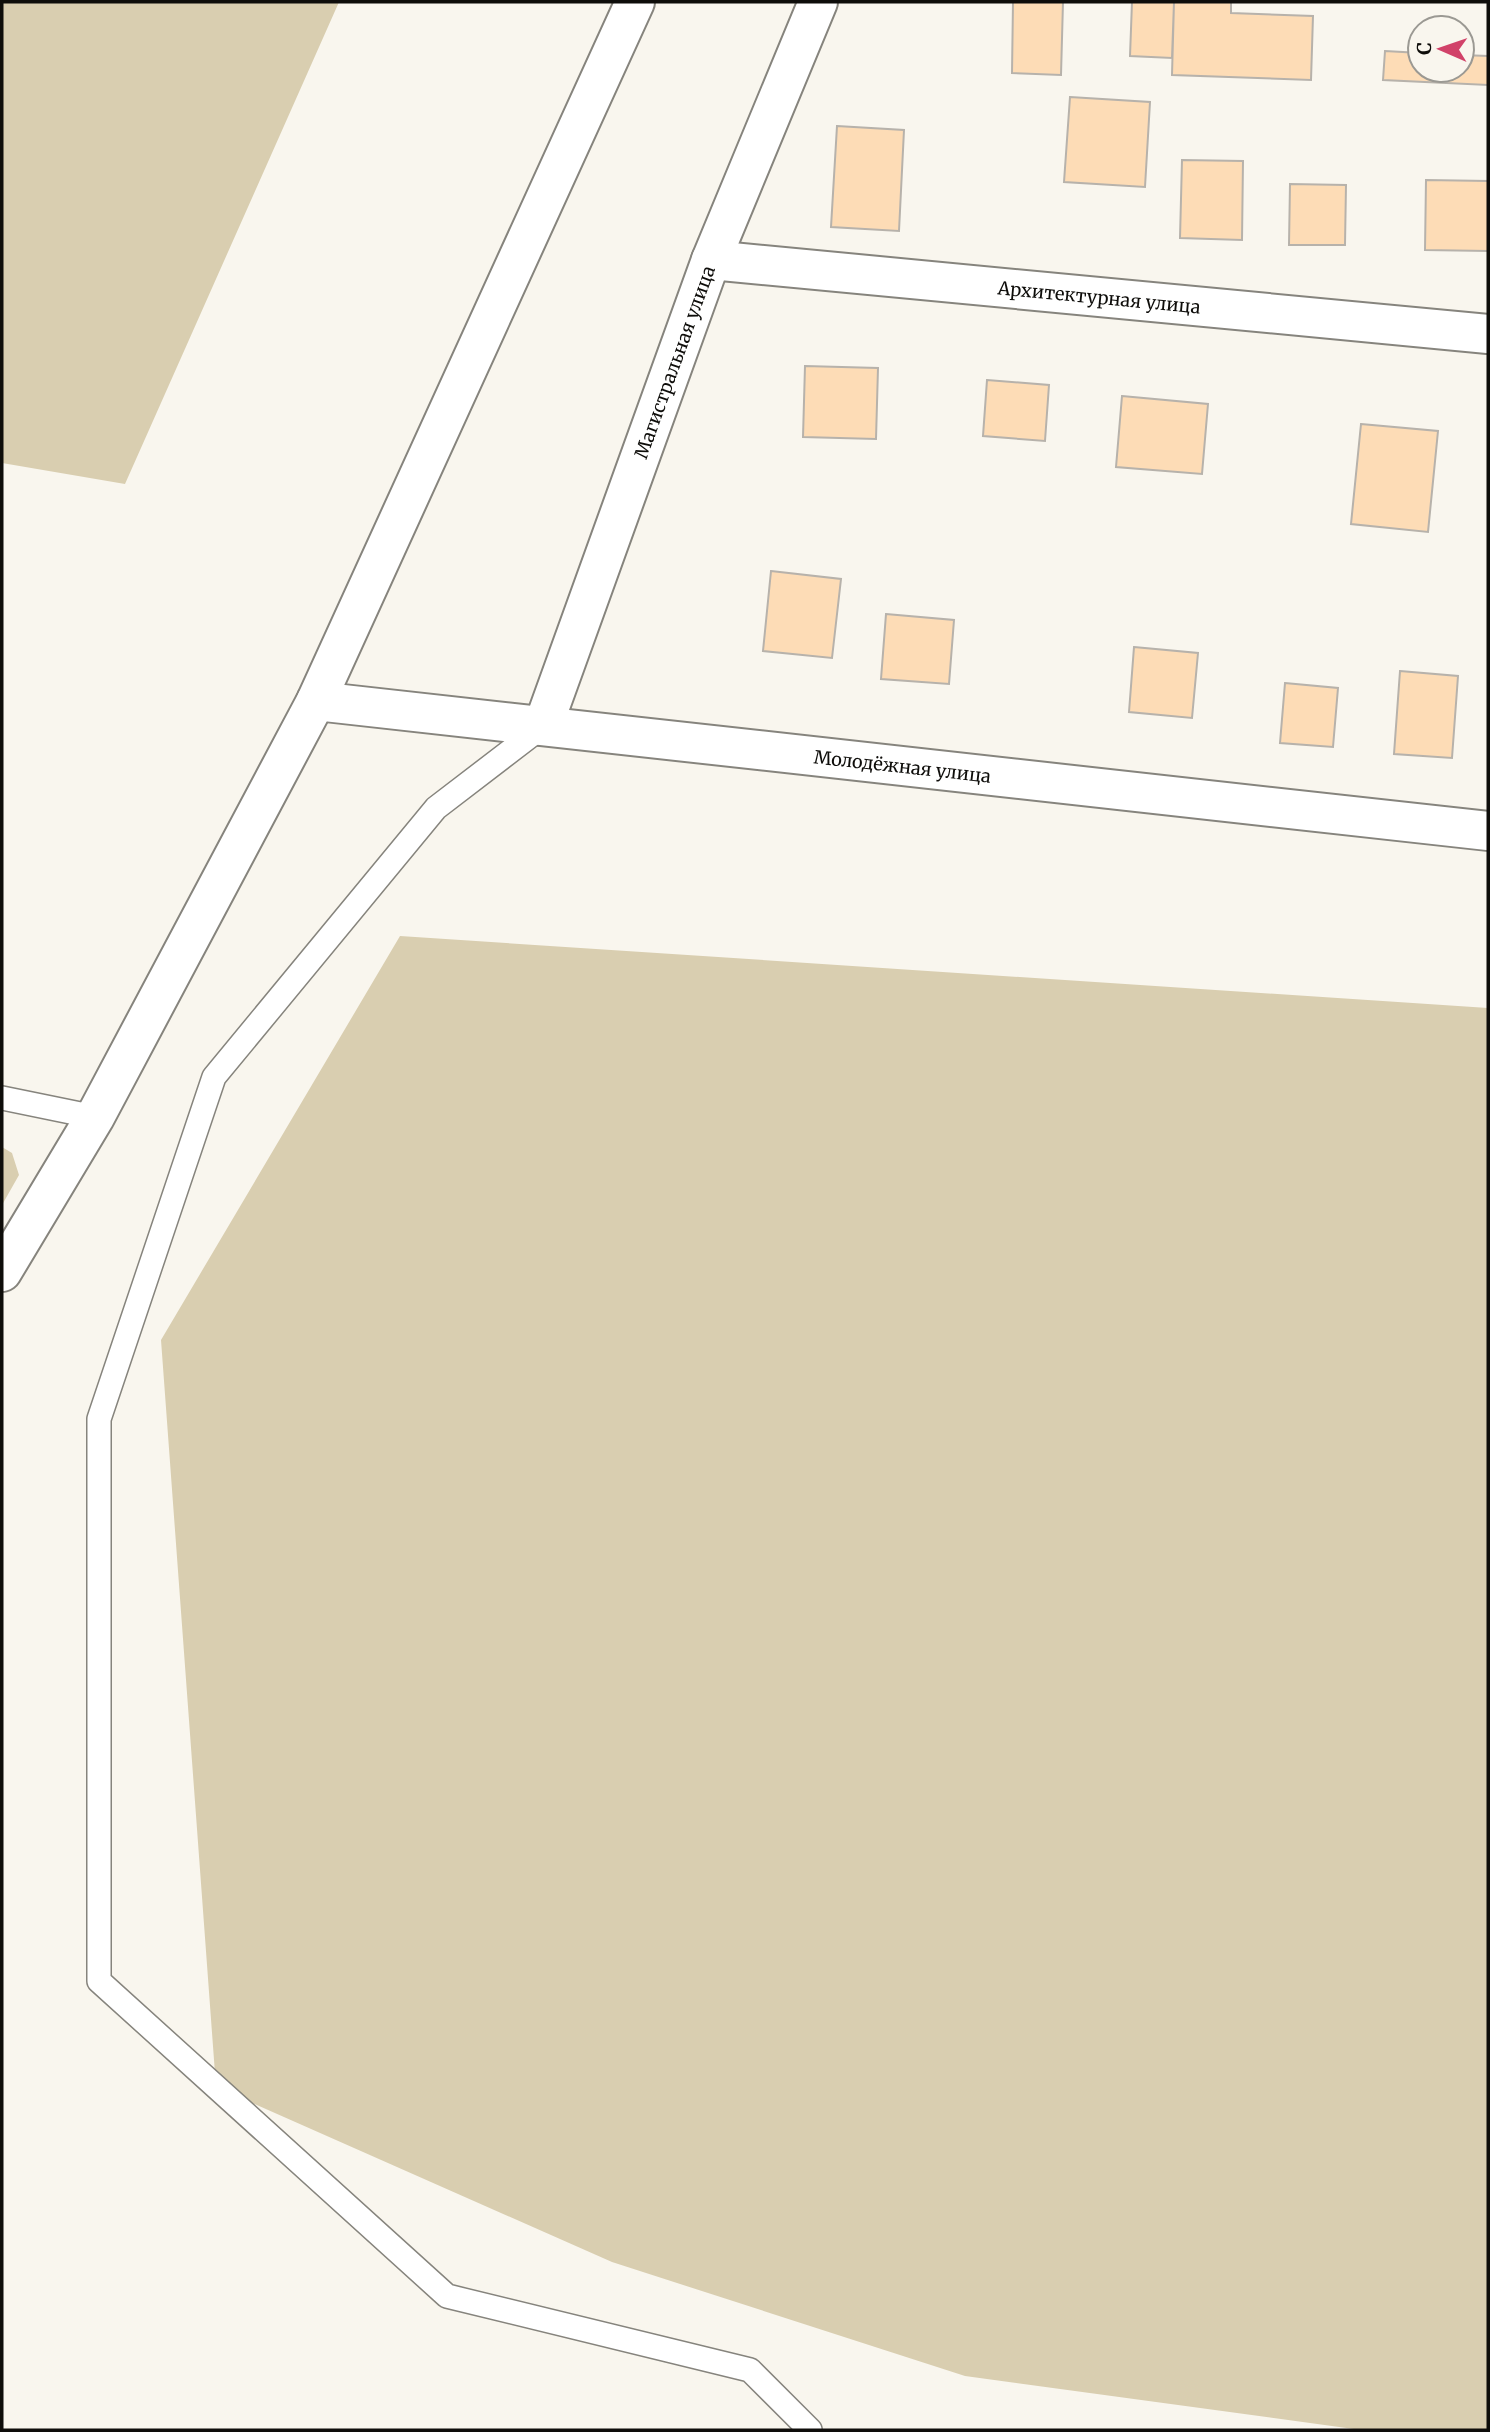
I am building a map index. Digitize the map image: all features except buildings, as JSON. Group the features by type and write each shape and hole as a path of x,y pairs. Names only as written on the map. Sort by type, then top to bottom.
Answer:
{"main road":[{"path":"2,1272 94,1117 316,701 635,2"},
{"name":"Магистральная улица","path":"543,726 712,260 818,2"},
{"name":"Архитектурная улица","path":"712,260 1488,334"},
{"name":"Молодёжная улица","path":"316,701 1488,831"}],"lane":[{"path":"543,726 436,808 214,1077 99,1419 99,1981 447,2296 750,2370 810,2430"},
{"path":"2,1098 94,1117"}],"shaded area":[{"path":"2,2 339,2 125,484 2,463"},
{"path":"400,936 1488,1008 1488,2430 1361,2430 965,2376 612,2262 216,2087 161,1340"},
{"path":"2,1147 12,1153 19,1175 2,1205"}]}
